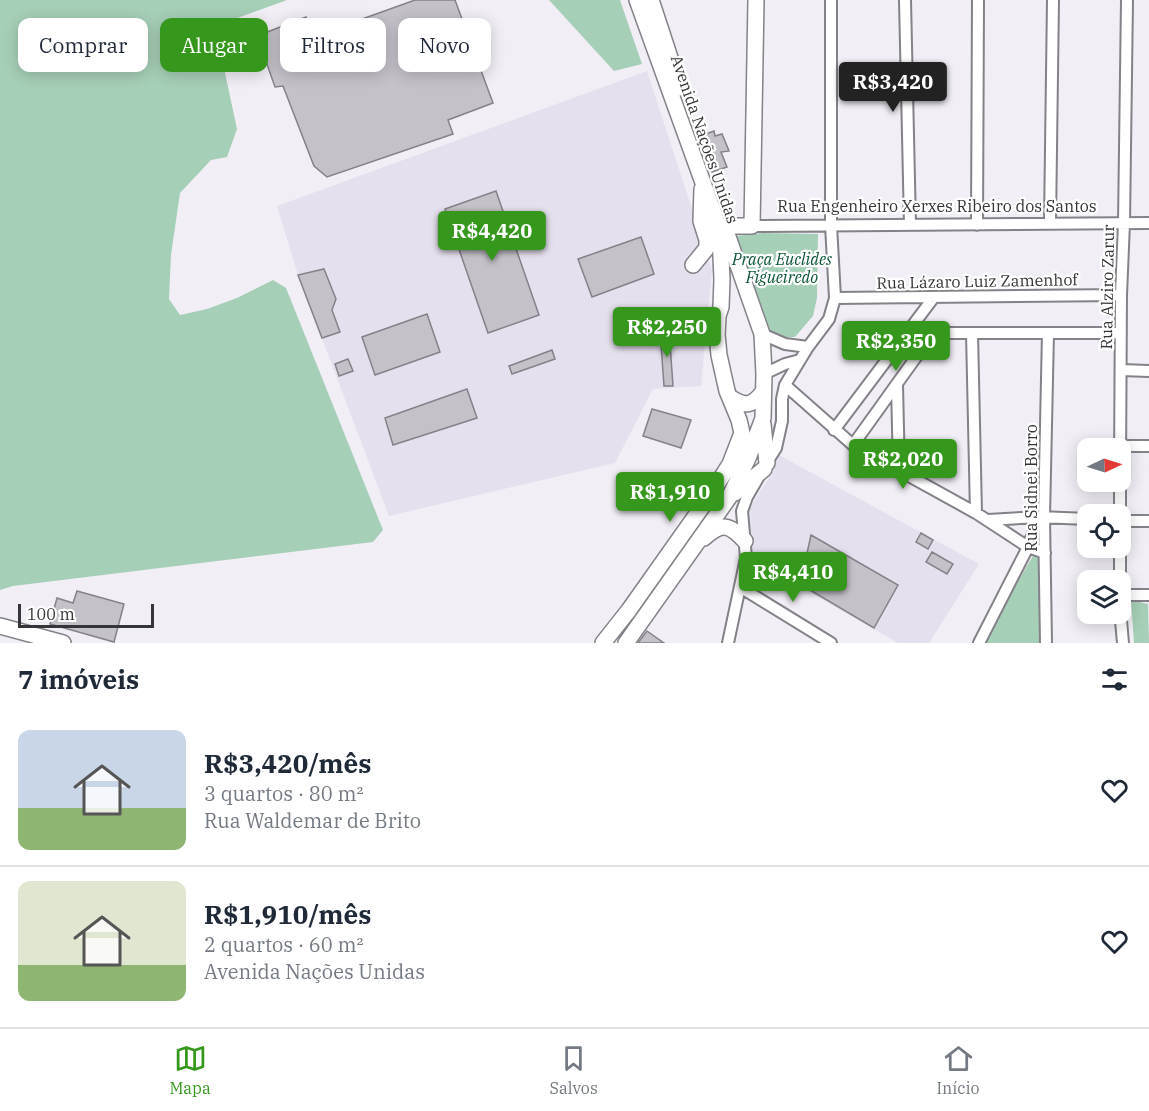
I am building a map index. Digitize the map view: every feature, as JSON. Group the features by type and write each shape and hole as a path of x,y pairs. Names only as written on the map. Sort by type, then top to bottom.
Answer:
{"main road":[{"name":"Avenida Nações Unidas","path":"603,643 709,497 730,464 742,433 723,375 717,335 722,279 720,236 715,216 637,0"},
{"name":"Avenida Nações Unidas","path":"626,643 730,496 749,456 763,418 764,374 760,327 736,262 651,0"},
{"path":"752,226 756,0"},
{"path":"693,265 707,245 701,221 702,180"},
{"name":"Rua Engenheiro Xerxes Ribeiro dos Santos","path":"725,226 752,226"},
{"path":"721,307 730,297 744,297 751,304 760,327"},
{"path":"731,398 748,405 756,401 763,392"},
{"path":"730,496 766,466 763,418"},
{"path":"695,546 715,528 724,526 735,531 745,541"},
{"path":"0,626 63,643"}],"street":[{"path":"728,643 746,558 742,512 747,497 776,448 782,421 782,399 785,385 808,346 829,319 835,298 831,225 831,0"},
{"path":"905,0 910,225"},
{"path":"977,225 978,0"},
{"path":"1050,223 1053,0"},
{"name":"Rua Alziro Zarur","path":"1121,438 1120,295 1124,223 1127,0"},
{"name":"Rua Engenheiro Xerxes Ribeiro dos Santos","path":"752,226 1149,223"},
{"name":"Rua Lázaro Luiz Zamenhof","path":"835,298 1120,295"},
{"path":"834,430 934,297"},
{"path":"760,327 785,345 808,346"},
{"path":"853,445 932,336 942,333 1120,333"},
{"path":"972,333 976,513"},
{"name":"Rua Sidnei Borro","path":"1046,643 1045,553 1042,517 1048,333"},
{"path":"764,374 800,360"},
{"path":"1121,370 1149,371"},
{"path":"785,385 853,445 976,513 1028,547 1045,553"},
{"path":"897,385 899,472"},
{"path":"1131,446 1149,446"},
{"path":"979,643 1042,517"},
{"path":"987,520 1042,517 1077,519"},
{"path":"1131,521 1149,521"},
{"path":"740,587 831,643"},
{"path":"1131,595 1149,595"},
{"path":"1121,624 1123,643"}],"shaded area":[{"path":"647,71 712,270 701,386 653,389 615,463 389,516 298,275 277,206"},
{"path":"777,454 979,564 929,643 898,643 750,558 746,521 749,509 773,471"}],"green space":[{"path":"0,0 287,0 237,18 160,18 160,72 225,72 237,129 227,157 211,160 180,193 171,255 169,299 180,315 207,309 237,298 273,280 286,288 383,530 373,542 13,586 0,590"},
{"path":"549,0 620,0 642,64 614,71"},
{"name":"Praça Euclides Figueiredo","path":"763,233 818,234 817,298 813,316 795,337 777,337 765,324 735,236"},
{"path":"1034,554 1042,560 1040,643 982,643"},
{"path":"1131,600 1148,604 1149,643 1134,643"}],"building":[{"path":"415,0 455,0 462,18 398,18 398,72 482,72 493,103 448,120 453,134 327,177 314,166 283,86 275,87 268,67 268,32 280,27 280,72 386,72 386,18 365,18"},
{"path":"714,131 715,136 722,134 729,151 721,152 727,167 712,172 700,136"},
{"path":"496,191 539,315 488,333 445,209"},
{"path":"641,237 654,274 592,297 578,259"},
{"path":"324,269 336,299 332,310 340,332 322,338 298,275"},
{"path":"427,314 440,352 375,375 362,337"},
{"path":"669,329 673,386 664,386 660,330"},
{"path":"552,350 555,359 512,374 509,366"},
{"path":"348,359 353,371 339,376 335,364"},
{"path":"467,389 477,418 393,445 385,418"},
{"path":"652,409 691,420 681,448 643,436"},
{"path":"921,533 933,540 928,549 916,542"},
{"path":"811,535 898,585 874,628 788,577 806,558"},
{"path":"932,552 953,564 947,574 926,562"},
{"path":"77,591 124,604 114,642 50,624 57,598 73,603"},
{"path":"647,631 664,643 638,643"}]}
